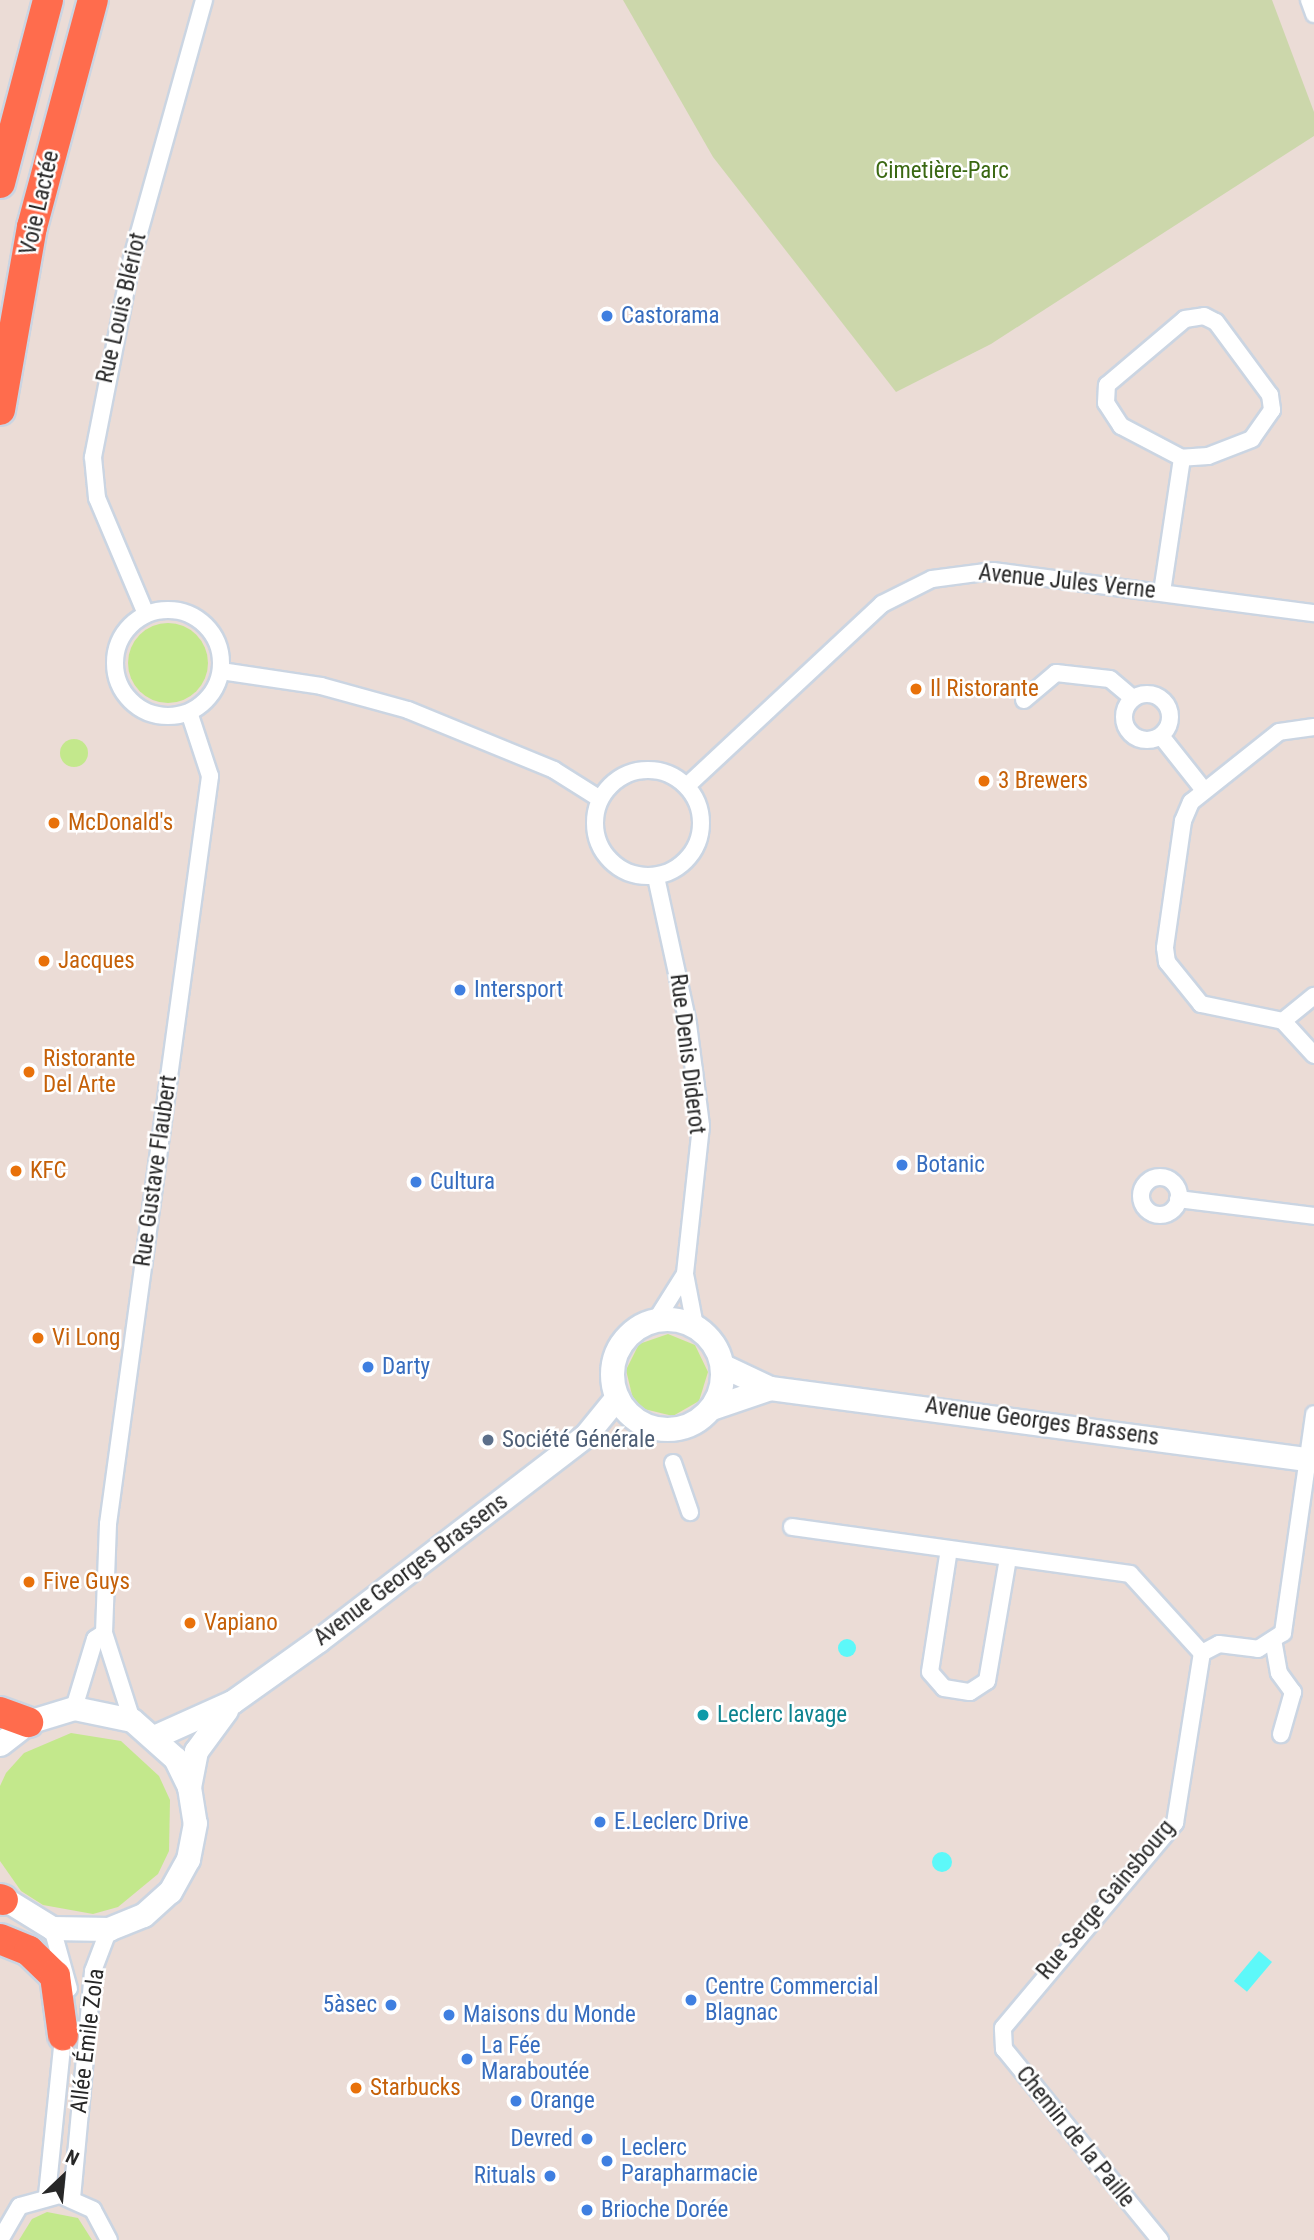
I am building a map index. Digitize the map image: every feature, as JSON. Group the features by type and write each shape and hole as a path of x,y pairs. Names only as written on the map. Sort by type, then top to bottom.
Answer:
{"highway":[{"name":"Voie Lactée","path":"0,183 48,0"},
{"name":"Voie Lactée","path":"0,410 32,227 93,0"},
{"path":"0,1712 28,1722"},
{"path":"0,1939 29,1951 55,1976 63,2035"}],"street":[{"name":"Rue Louis Blériot","path":"146,614 97,498 93,457 132,258 204,0"},
{"path":"1309,0 1314,14"},
{"path":"1203,316 1216,322 1270,395 1272,410 1252,439 1208,456 1182,458 1121,426 1106,402 1107,385 1185,319 1203,316"},
{"path":"1162,592 1182,458"},
{"name":"Avenue Jules Verne","path":"688,785 882,604 909,588 965,571 993,571 1314,612"},
{"path":"178,610 206,625 219,647 221,671 204,702 189,712 144,712 119,684 116,647 146,614 178,610"},
{"path":"221,671 321,686 408,710 554,770 600,799"},
{"path":"1024,700 1056,673 1110,679 1133,698"},
{"path":"1148,694 1167,706 1169,722 1161,736 1140,739 1128,731 1124,710 1133,698 1148,694"},
{"name":"Rue Gustave Flaubert","path":"132,1720 104,1633 116,1458 210,776 189,712"},
{"path":"1314,727 1279,732 1203,789 1183,821 1167,962 1201,1004 1283,1021 1314,1055"},
{"path":"1161,736 1203,789"},
{"path":"648,769 688,785 700,812 698,844 679,867 656,877 632,875 602,850 595,831 600,799 620,778 648,769"},
{"name":"Rue Denis Diderot","path":"656,877 688,1024 701,1126 685,1274 695,1326"},
{"path":"1283,1021 1314,996"},
{"path":"1178,1199 1314,1216"},
{"name":"Rue Denis Diderot","path":"656,1320 685,1274"},
{"path":"656,1320 695,1326 714,1343 723,1366 711,1408 681,1428 636,1420 617,1398 612,1364 625,1339 656,1320"},
{"name":"Avenue Georges Brassens","path":"723,1366 770,1388 1311,1460"},
{"name":"Avenue Georges Brassens","path":"711,1408 770,1388"},
{"name":"Avenue Georges Brassens","path":"156,1736 232,1702 586,1436 617,1398"},
{"path":"1281,1734 1293,1692 1279,1673 1274,1645 1288,1613 1311,1460 1314,1414"},
{"name":"Avenue Georges Brassens","path":"586,1436 636,1420"},
{"path":"673,1463 691,1512"},
{"path":"792,1527 1130,1574 1202,1653 1219,1644 1274,1645"},
{"path":"949,1549 930,1672 944,1688 970,1692 987,1681 1008,1558"},
{"name":"Rue Gustave Flaubert","path":"74,1709 95,1639 104,1633"},
{"name":"Rue Serge Gainsbourg","path":"1003,2028 1175,1823 1202,1653"},
{"name":"Avenue Georges Brassens","path":"189,1787 196,1751 232,1702"},
{"path":"0,1744 28,1722 74,1709 132,1720 156,1736 189,1787 195,1823 188,1859 170,1891 143,1915 109,1929 52,1928 1,1898"},
{"name":"Allée Émile Zola","path":"47,2195 71,1981 52,1928"},
{"name":"Allée Émile Zola","path":"72,2197 93,1971 109,1929"},
{"name":"Chemin de la Paille","path":"1003,2028 1004,2049 1160,2240"},
{"path":"0,2240 20,2206 47,2195 72,2197 101,2220 109,2240"}],"green space":[{"name":"Cimetière-Parc","path":"623,0 1272,0 1314,112 1314,136 991,344 896,392 713,157"},
{"path":"168,623 183,626 196,635 205,648 208,663 205,678 196,691 183,700 168,703 153,700 140,691 131,678 128,663 131,648 140,635 153,626"},
{"path":"74,739 84,743 88,753 84,763 74,767 64,763 60,753 64,743"},
{"path":"668,1334 695,1345 708,1372 699,1401 673,1416 644,1409 633,1399 626,1370 639,1344"},
{"path":"71,1733 121,1741 159,1776 170,1800 169,1851 158,1874 118,1907 93,1914 43,1905 21,1891 0,1861 0,1786 6,1773 24,1753"},
{"path":"47,2212 78,2218 92,2240 19,2240 32,2219"}],"water":[{"path":"847,1639 853,1642 856,1648 853,1654 847,1657 841,1654 838,1648 841,1642"},
{"path":"942,1852 949,1855 952,1862 949,1869 942,1872 935,1869 932,1862 935,1855"},
{"path":"1259,1951 1272,1962 1247,1992 1234,1981"}],"place":[{"name":"Castorama","path":"607,316"},
{"name":"Il Ristorante","path":"916,689"},
{"name":"3 Brewers","path":"984,781"},
{"name":"McDonald's","path":"54,823"},
{"name":"Jacques","path":"44,961"},
{"name":"Intersport","path":"460,990"},
{"name":"Ristorante Del Arte","path":"29,1072"},
{"name":"Botanic","path":"902,1165"},
{"name":"KFC","path":"16,1171"},
{"name":"Cultura","path":"416,1182"},
{"name":"Vi Long","path":"38,1338"},
{"name":"Darty","path":"368,1367"},
{"name":"Société Générale","path":"488,1440"},
{"name":"Five Guys","path":"29,1582"},
{"name":"Vapiano","path":"190,1623"},
{"name":"Leclerc lavage","path":"703,1715"},
{"name":"E.Leclerc Drive","path":"600,1822"},
{"name":"Centre Commercial Blagnac","path":"691,2000"},
{"name":"5àsec","path":"391,2005"},
{"name":"Maisons du Monde","path":"449,2015"},
{"name":"La Fée Maraboutée","path":"467,2059"},
{"name":"Starbucks","path":"356,2088"},
{"name":"Orange","path":"516,2101"},
{"name":"Devred","path":"587,2139"},
{"name":"Leclerc Parapharmacie","path":"607,2161"},
{"name":"Rituals","path":"550,2176"},
{"name":"Brioche Dorée","path":"587,2210"}]}
